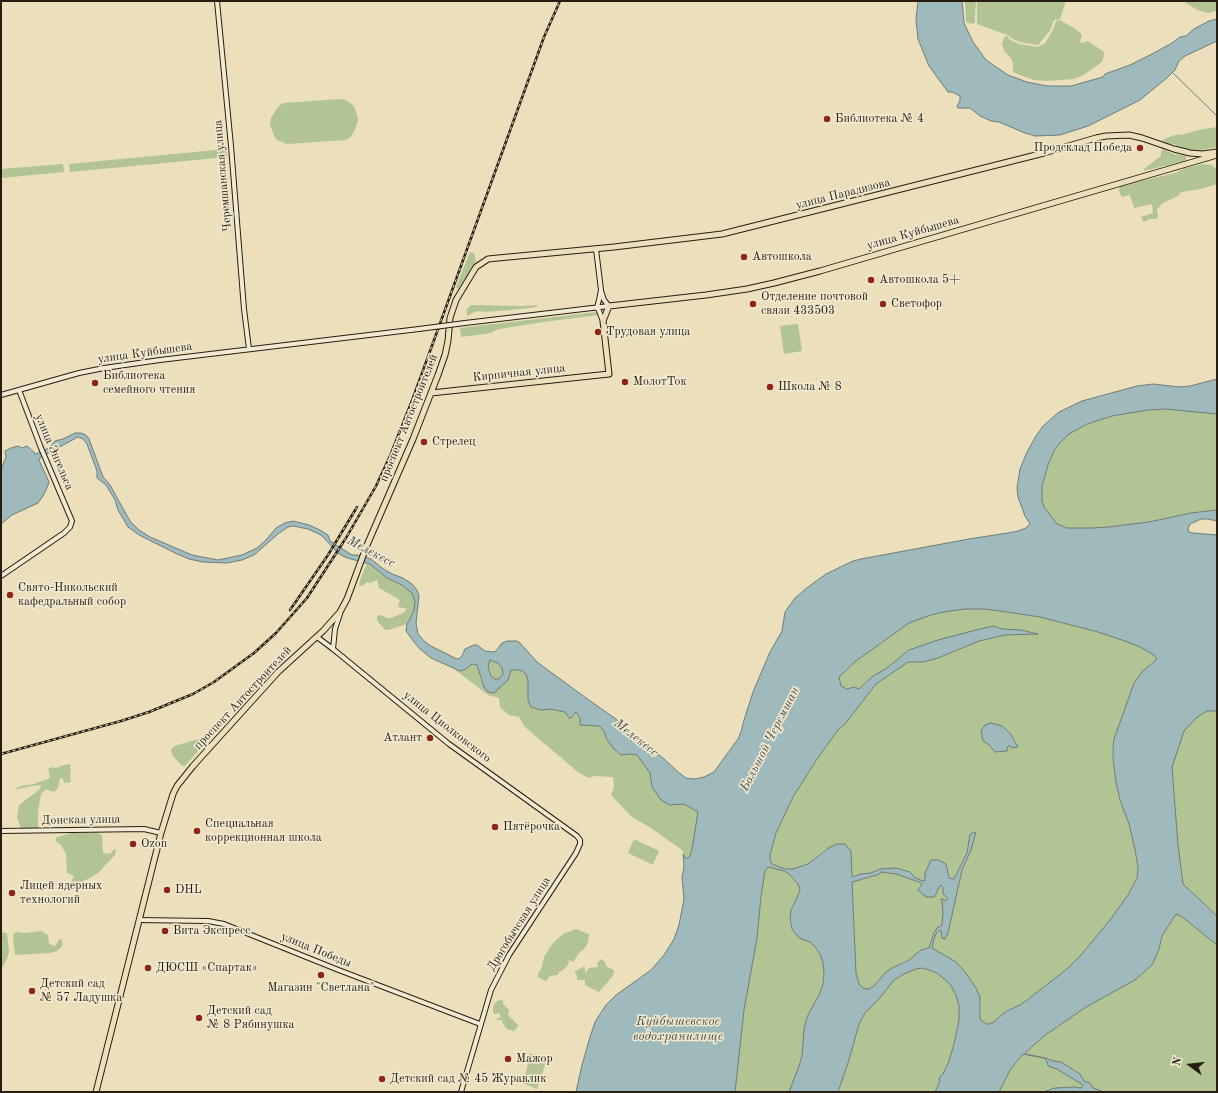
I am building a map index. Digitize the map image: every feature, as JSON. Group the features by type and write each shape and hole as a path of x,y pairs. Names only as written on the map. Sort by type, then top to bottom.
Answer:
{"highway":[{"name":"улица Парадизова","path":"473,272 476,267 488,259 596,249 702,237 732,232 1044,154 1106,136 1129,135 1190,153 1216,154"},
{"name":"улица Куйбышева","path":"609,306 731,292 774,283 820,271 1216,154"},
{"name":"проспект Автостроителей","path":"96,1092 161,833 173,794 177,786 193,766 278,672 332,623 340,612 413,439 446,355 449,323 452,313 459,294 473,272"},
{"path":"603,322 609,306"},
{"name":"Кирпичная улица","path":"431,393 609,374 603,322"}],"street":[{"name":"Черемшанская улица","path":"217,1 231,141 244,309 249,349"},
{"path":"596,249 601,290 604,300 609,306"},
{"path":"601,290 597,307 603,322"},
{"name":"улица Куйбышева","path":"1,395 79,373 104,368 609,306"},
{"name":"улица Энгельса","path":"1,576 64,533 70,527 72,521 41,448 19,390"},
{"path":"333,649 335,629 340,612"},
{"name":"улица Циолковского","path":"317,637 449,744 578,836 580,840"},
{"name":"Донская улица","path":"1,831 144,829 161,833"},
{"name":"Дрогобычская улица","path":"461,1092 490,990 509,955 576,853 580,840"},
{"name":"улица Победы","path":"139,920 208,921 224,924 480,1024"}],"green space":[{"path":"965,1 976,1 975,23 972,24 966,22"},
{"path":"979,1 1066,1 1060,19 1054,20 1050,31 1038,45 1020,42 1007,35 977,24 977,3"},
{"path":"1183,1 1217,1 1217,9 1209,13 1197,10"},
{"path":"1060,20 1077,30 1082,35 1080,42 1082,43 1088,41 1104,52 1102,62 1082,76 1074,79 1047,81 1034,80 1013,72 1013,62 1004,51 1002,43 1004,37 1007,36 1010,40 1019,44 1038,47 1045,43 1053,30 1056,21"},
{"path":"340,99 346,100 354,106 357,115 358,120 355,130 350,138 345,140 287,144 277,140 274,136 270,124 271,118 280,105 284,103"},
{"path":"1217,127 1217,147 1199,151 1186,150 1174,144 1169,145 1163,143 1163,140 1178,134 1182,135 1198,130"},
{"path":"226,149 227,157 70,172 69,164"},
{"path":"1163,149 1174,154 1186,156 1186,160 1144,171 1144,169 1161,156"},
{"path":"63,164 64,172 1,178 1,169"},
{"path":"1202,164 1212,165 1216,169 1217,184 1201,189 1181,192 1178,196 1163,203 1157,209 1158,217 1156,219 1149,219 1144,222 1141,217 1153,213 1152,204 1134,208 1130,195 1122,197 1119,191 1120,186 1175,173 1183,169"},
{"path":"470,252 474,253 476,261 458,289 456,287"},
{"path":"471,305 537,305 537,307 486,312 477,311 467,316 467,309"},
{"path":"597,312 599,315 505,328 491,333 461,337 460,328"},
{"path":"798,324 802,351 784,354 780,326"},
{"path":"1165,409 1217,414 1217,510 1191,513 1149,522 1099,528 1067,528 1057,524 1044,507 1042,493 1044,476 1055,449 1059,444 1069,434 1087,424 1112,416 1138,411"},
{"path":"367,563 387,578 402,585 412,593 415,601 414,610 407,624 385,630 378,622 377,616 381,615 391,618 403,613 407,609 398,607 400,600 379,588 377,580 370,583 367,582 362,586 359,585"},
{"path":"965,609 985,609 1040,617 1098,632 1125,641 1140,647 1154,655 1156,658 1156,660 1142,672 1134,683 1114,739 1112,752 1120,800 1129,824 1135,850 1138,867 1137,877 1128,895 1110,920 1082,954 1067,969 1020,1005 1005,1012 994,1022 989,1024 986,1024 981,1020 981,1003 956,962 932,948 937,932 941,930 942,938 948,933 962,870 971,850 969,841 967,853 954,879 949,878 946,864 939,860 931,860 925,873 925,881 922,881 915,878 910,872 880,869 852,878 851,851 825,850 808,864 793,869 785,869 772,864 770,860 776,833 793,797 817,759 838,730 845,724 876,684 908,661 923,662 938,658 979,641 1005,635 1037,634 1021,630 1002,629 993,626 909,650 887,668 873,676 859,689 854,687 847,689 841,686 839,677 856,661 909,623 942,612","holes":["991,723 1002,726 1011,734 1017,743 1008,746 991,748 983,741 982,731"]},
{"path":"490,660 498,663 502,668 503,674 499,679 494,679 491,676 488,667"},
{"path":"472,664 478,665 481,680 488,692 511,670 520,670 526,674 528,681 528,700 541,709 565,712 570,718 576,712 580,718 580,725 599,726 604,731 606,738 613,748 621,755 637,755 650,773 652,787 670,805 684,804 699,812 690,856 686,860 682,850 651,828 632,817 611,795 614,787 613,777 594,776 589,778 579,773 525,727 519,717 509,715 500,707 499,698 488,695 454,669 460,671 466,669"},
{"path":"1207,711 1217,711 1217,916 1183,884 1178,845 1172,767 1184,731 1196,718"},
{"path":"199,739 204,741 203,745 185,766 181,765 172,755 171,750 174,746"},
{"path":"70,764 71,782 64,783 63,779 60,778 58,788 54,792 46,789 41,794 38,812 38,829 21,829 17,818 19,805 40,789 41,785 13,790 21,786 34,784 48,779 50,777 48,769"},
{"path":"72,833 98,833 102,836 103,853 107,854 111,853 114,849 116,850 115,855 98,873 73,886 71,883 74,876 67,873 66,854 61,845 56,841 56,838 58,837"},
{"path":"634,839 659,851 653,865 628,853"},
{"path":"769,867 784,871 789,874 798,884 800,889 792,906 790,918 792,929 799,938 810,942 820,954 824,973 823,984 807,1017 804,1029 802,1056 789,1092 735,1092 738,1053 746,996 757,938 761,896 765,871"},
{"path":"882,872 896,874 919,882 922,884 918,888 926,897 934,896 941,885 948,899 942,901 942,924 934,933 929,948 921,950 909,960 902,962 874,986 866,989 859,984 856,973 852,882 877,875"},
{"path":"1176,914 1181,916 1217,945 1217,1092 1104,1092 1093,1088 1090,1083 1084,1081 1080,1074 1057,1061 1025,1053 1044,1036 1086,1007 1135,980 1152,965 1159,949 1162,936"},
{"path":"576,929 589,934 588,943 584,949 579,953 573,962 569,960 568,965 559,972 558,975 550,976 546,981 538,977 544,957 553,943 563,934"},
{"path":"41,931 48,935 49,944 55,946 60,939 62,940 62,946 57,951 50,953 15,955 13,937 16,932 26,933"},
{"path":"1,932 7,933 9,952 1,970"},
{"path":"601,959 605,962 607,967 614,970 613,976 599,992 585,985 585,980 577,980 577,975 574,972 585,967 585,973 589,968 598,967 597,963"},
{"path":"923,968 937,973 950,984 956,995 959,1006 959,1020 954,1044 949,1061 943,1074 939,1078 940,1081 935,1092 838,1092 849,1060 859,1023 865,1013 894,980 916,969"},
{"path":"501,1000 509,1010 508,1015 518,1025 514,1031 507,1029 502,1020 496,1019 501,1017 499,1013 494,1014 493,1012 493,1006 497,1001"},
{"path":"529,1053 547,1059 537,1089 522,1083 527,1069"},
{"path":"1023,1054 1044,1058 1047,1061 1048,1066 1057,1069 1083,1085 1081,1088 1073,1087 1050,1089 1043,1092 999,1092 1010,1070"}],"water":[{"path":"918,1 962,1 964,23 973,42 986,60 1008,75 1027,82 1047,86 1071,86 1103,77 1105,74 1130,65 1152,54 1180,37 1186,36 1194,29 1209,21 1217,19 1217,41 1185,56 1179,61 1175,70 1168,77 1140,100 1088,126 1060,135 1035,136 999,122 991,121 980,116 970,108 958,108 957,106 960,101 960,96 952,92 948,92 929,66 918,39 916,20"},
{"name":"Куйбышевское водохранилище","path":"1217,379 1217,414 1165,409 1148,410 1112,416 1087,424 1069,434 1055,449 1048,465 1042,486 1042,500 1044,507 1057,524 1067,528 1108,527 1149,522 1191,513 1217,510 1217,521 1201,519 1190,524 1188,529 1189,532 1193,533 1217,535 1217,711 1207,711 1196,718 1184,731 1172,767 1178,845 1183,884 1217,916 1217,945 1181,916 1176,914 1162,936 1159,949 1152,965 1135,980 1086,1007 1044,1036 1025,1053 1061,1062 1080,1074 1084,1081 1090,1083 1093,1088 1104,1092 1043,1092 1055,1088 1081,1088 1083,1085 1057,1069 1048,1066 1047,1061 1044,1058 1023,1054 1010,1070 999,1092 935,1092 940,1081 939,1078 943,1074 949,1061 954,1044 959,1020 959,1006 956,995 950,984 937,973 923,968 916,969 894,980 865,1013 859,1024 838,1092 789,1092 802,1056 804,1029 807,1017 819,995 823,984 824,973 820,954 815,947 810,942 799,938 792,929 790,918 791,910 799,893 800,889 798,884 789,874 784,871 769,867 765,871 761,896 757,938 744,1010 735,1092 576,1092 590,1037 595,1022 602,1011 616,995 651,970 664,955 674,939 679,925 684,899 682,878 684,866 683,854 686,859 690,856 698,812 684,804 670,805 661,800 652,787 650,773 637,755 621,755 613,748 606,738 604,731 599,726 580,725 580,718 576,712 570,719 565,712 550,709 541,710 531,707 528,700 528,681 526,674 520,670 511,670 508,680 494,693 488,692 484,687 477,665 472,664 466,669 460,671 431,658 420,649 406,631 407,624 414,610 415,601 412,593 402,585 387,578 370,564 347,558 339,554 321,535 308,529 293,526 288,527 254,555 242,560 227,563 203,562 189,559 139,535 128,527 106,485 97,478 97,471 87,444 83,439 78,437 41,457 39,460 49,482 43,496 38,503 12,515 1,524 1,474 6,457 5,451 18,446 22,448 27,446 36,454 49,448 55,441 75,433 81,433 86,435 89,439 103,477 110,485 130,521 139,530 150,537 192,555 218,560 242,555 257,548 276,528 285,523 293,521 309,525 328,535 330,541 352,555 358,555 371,559 382,568 412,584 417,590 419,596 416,623 418,634 431,646 457,659 462,656 465,649 474,645 477,645 485,651 493,652 496,651 502,643 507,641 517,641 537,662 616,719 636,739 663,758 678,772 686,778 695,779 704,777 714,772 738,739 753,692 770,652 782,631 785,612 795,598 808,587 826,574 853,561 1008,533 1026,528 1030,524 1025,516 1018,497 1017,488 1020,469 1036,436 1043,426 1059,412 1082,401 1137,386 1153,384 1180,387","holes":["965,609 985,609 1040,617 1098,632 1125,641 1140,647 1154,655 1156,658 1156,660 1142,672 1134,683 1114,739 1113,746 1116,782 1120,800 1129,824 1135,850 1138,867 1137,878 1128,895 1110,920 1082,954 1067,969 1020,1005 1005,1012 994,1022 989,1024 986,1024 980,1018 980,997 976,988 965,972 956,962 932,948 937,932 941,930 942,938 945,939 948,933 962,870 971,850 976,832 970,834 967,853 954,879 949,878 946,864 939,860 931,860 925,873 925,881 915,878 910,872 896,868 880,869 871,873 852,877 851,851 845,844 837,844 830,847 808,864 793,869 785,869 772,864 770,860 776,833 793,797 817,759 838,730 845,724 876,684 908,662 923,662 938,658 979,641 1005,635 1038,634 1021,630 1002,629 993,626 938,640 909,650 887,668 873,676 859,689 854,687 847,689 841,686 839,677 856,661 909,623 943,612","490,660 498,663 502,668 503,674 499,679 494,679 491,676 488,667","882,872 896,874 919,882 922,884 918,890 926,897 934,897 941,885 943,888 943,894 948,899 945,901 941,899 943,913 942,924 934,933 929,948 921,950 909,960 892,968 886,972 874,986 866,989 859,984 856,973 852,882 877,875"]},
{"path":"991,723 1002,726 1011,734 1018,747 1012,748 1008,746 1007,751 995,752 983,741 981,731 985,725"}],"waterway":[{"path":"1173,73 1217,116"}],"railway":[{"path":"1,754 121,721 149,712 193,694 214,682 254,653 276,633 307,598 346,538 376,486 390,456 413,398 544,37 560,1"},
{"path":"290,610 328,555 357,507"}],"place":[{"name":"Библиотека № 4","path":"827,119"},
{"name":"Продсклад Победа","path":"1140,148"},
{"name":"Автошкола","path":"744,257"},
{"name":"Автошкола 5+","path":"871,280"},
{"name":"Отделение почтовой связи 433503","path":"753,304"},
{"name":"Светофор","path":"883,304"},
{"name":"Трудовая улица","path":"598,332"},
{"name":"МолотТок","path":"625,382"},
{"name":"Библиотека семейного чтения","path":"95,383"},
{"name":"Школа № 8","path":"770,387"},
{"name":"Стрелец","path":"424,442"},
{"name":"Свято-Никольский кафедральный собор","path":"10,595"},
{"name":"Атлант","path":"430,738"},
{"name":"Пятёрочка","path":"495,827"},
{"name":"Специальная коррекционная школа","path":"197,831"},
{"name":"Ozon","path":"133,844"},
{"name":"DHL","path":"167,890"},
{"name":"Лицей ядерных технологий","path":"12,893"},
{"name":"Вита Экспресс","path":"165,931"},
{"name":"ДЮСШ «Спартак»","path":"148,968"},
{"name":"Магазин \"Светлана\"","path":"321,975"},
{"name":"Детский сад № 57 Ладушка","path":"32,991"},
{"name":"Детский сад № 8 Рябинушка","path":"199,1018"},
{"name":"Мажор","path":"508,1059"},
{"name":"Детский сад № 45 Журавлик","path":"382,1079"}],"water label":[{"name":"Мелекесс","path":"371,552"},
{"name":"Мелекесс","path":"636,738"},
{"name":"Большой Черемшан","path":"770,739"}]}
